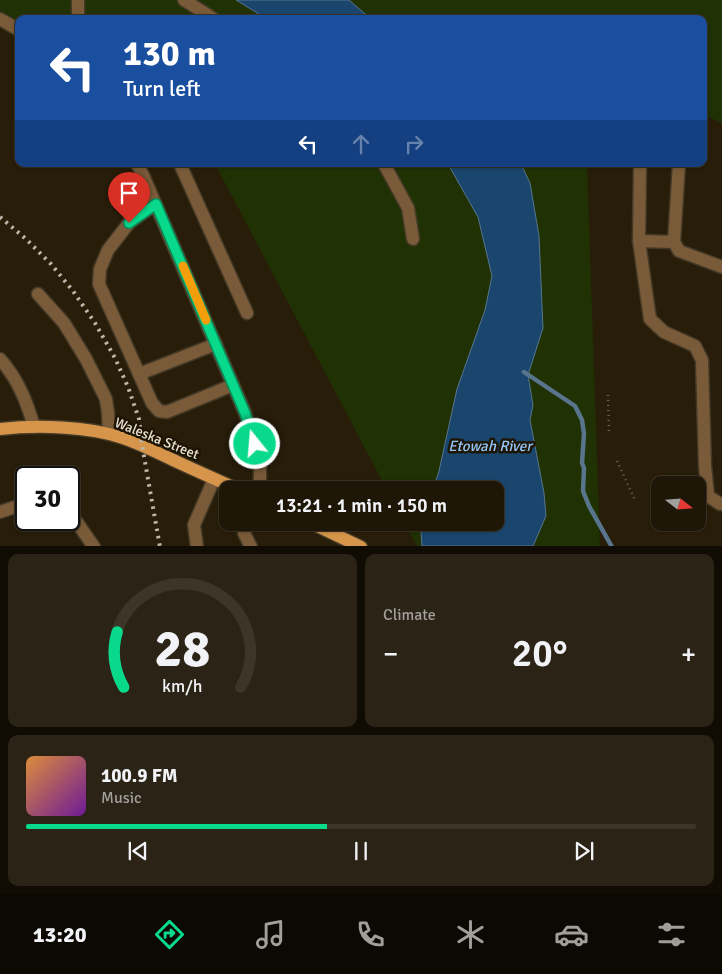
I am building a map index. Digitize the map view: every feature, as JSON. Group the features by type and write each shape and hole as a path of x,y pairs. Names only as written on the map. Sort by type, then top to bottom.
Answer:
{"main road":[{"name":"Waleska Street","path":"0,429 34,427 79,429 109,434 142,445 219,481"},
{"path":"326,531 361,546"}],"street":[{"path":"78,0 78,15"},
{"path":"184,0 208,15"},
{"path":"0,19 15,28"},
{"path":"139,167 245,413 260,459 260,481"},
{"path":"181,167 247,313"},
{"path":"386,167 408,208 413,239"},
{"path":"640,167 639,241 650,319 664,332 695,346 702,360 705,466 708,496 722,504"},
{"path":"679,167 674,242 679,251 722,268"},
{"path":"156,204 129,223 108,250 100,269 99,284 152,403 159,411 167,412 233,385"},
{"path":"639,241 674,242"},
{"path":"38,294 64,323 86,359 106,399 109,434"},
{"path":"139,374 216,344"},
{"path":"0,359 16,380 28,405 34,427"},
{"path":"196,546 194,526 214,479"},
{"path":"0,512 15,507"},
{"path":"80,527 94,546"},
{"path":"245,531 251,546"}],"path":[{"path":"608,395 609,434"},
{"path":"617,462 634,500"}],"green space":[{"path":"0,0 722,0 722,123 707,116 707,15 15,15 15,23 0,17"},
{"path":"217,167 587,167 600,546 417,546 409,531 504,531 504,481 382,481"}],"water":[{"path":"236,0 349,0 366,15 260,15"},
{"name":"Etowah River","path":"450,167 522,167 530,183 539,236 543,328 528,375 533,405 530,420 544,493 546,516 533,546 422,546 421,531 504,531 504,481 436,481 457,389 485,310 492,276 478,217"}],"waterway":[{"path":"524,372 575,406 582,420 584,434 583,491 589,506 611,546"}],"railway":[{"path":"0,217 51,264 95,323 115,358 139,419 160,546"}],"slow traffic":[{"path":"183,266 206,320"}],"route":[{"path":"129,223 156,204 245,413 255,444"}]}
